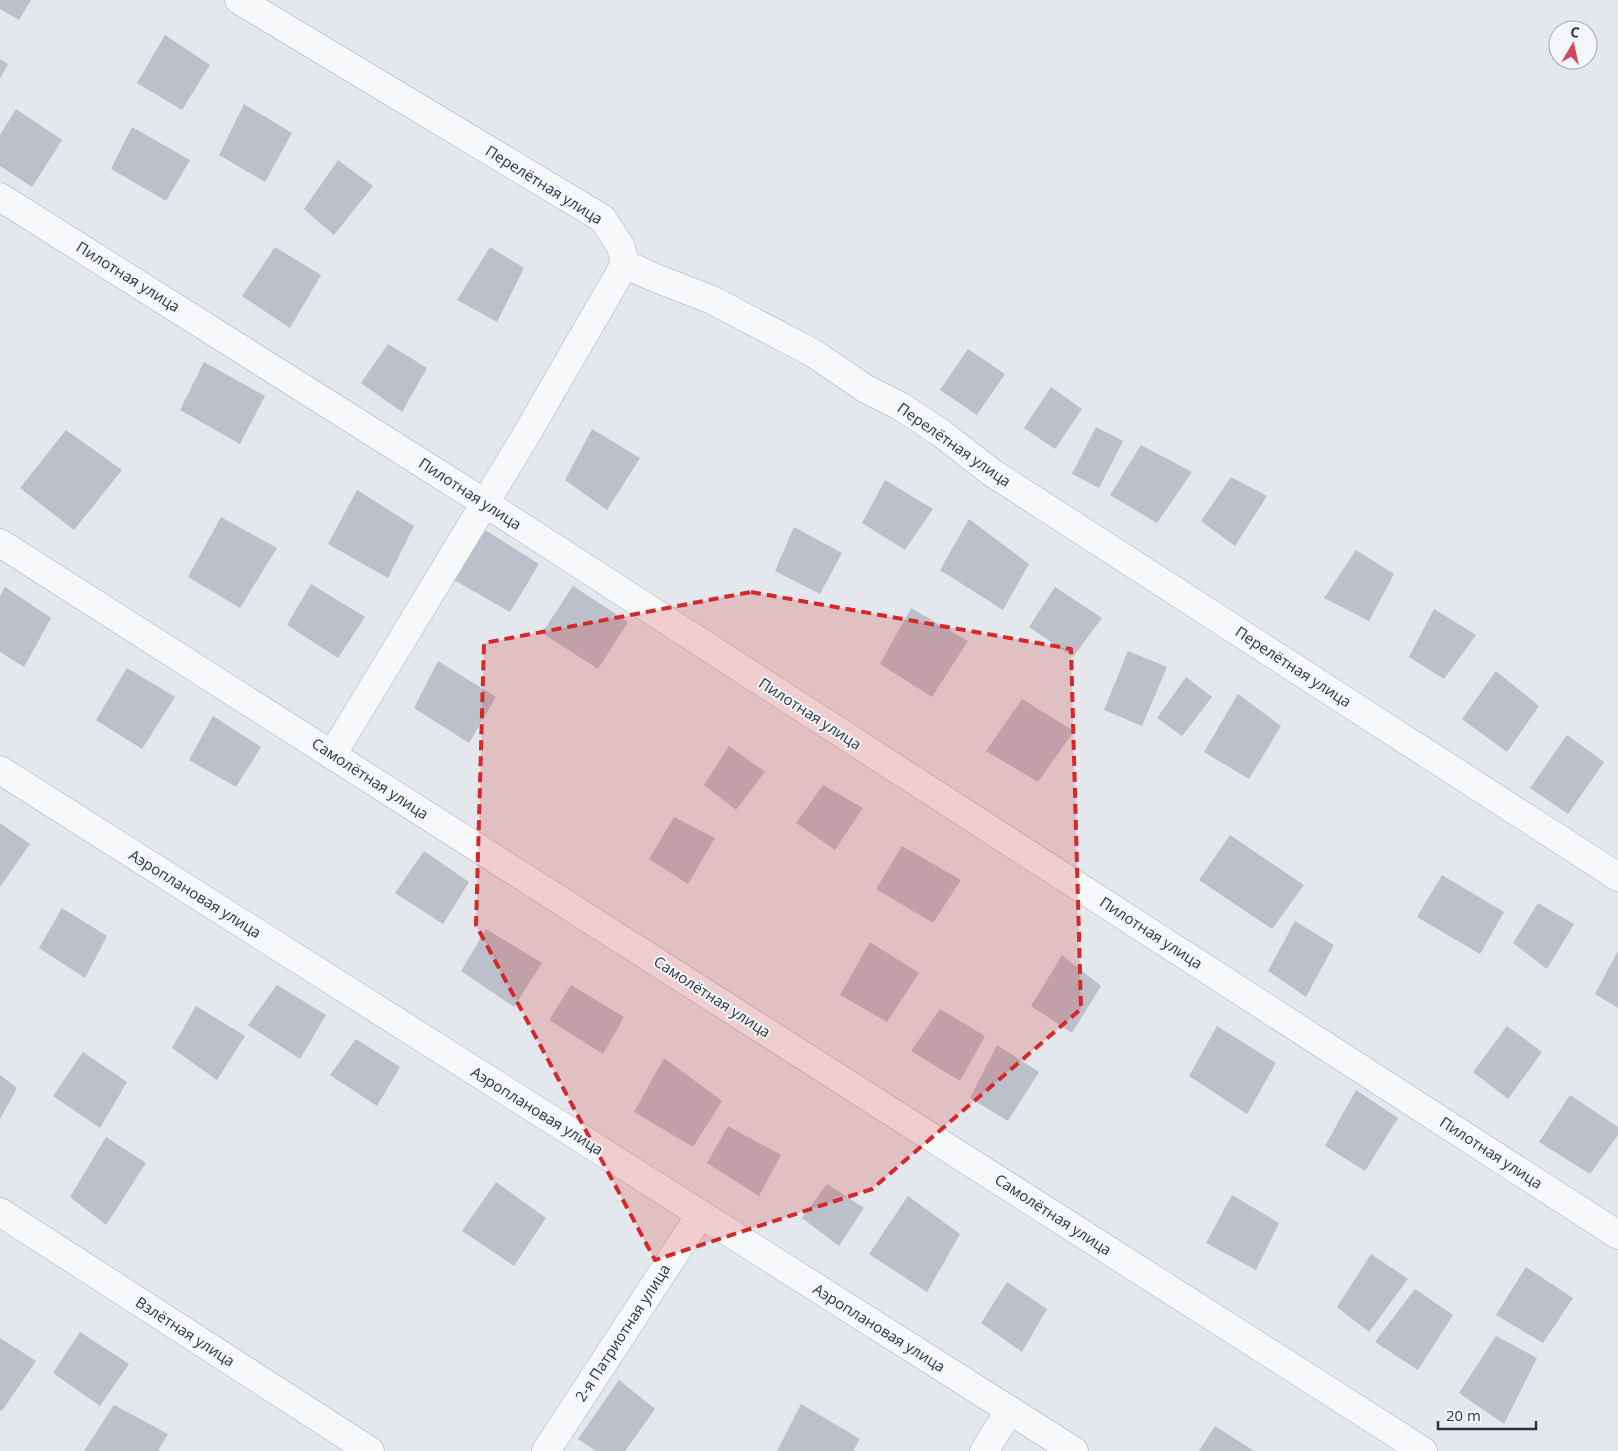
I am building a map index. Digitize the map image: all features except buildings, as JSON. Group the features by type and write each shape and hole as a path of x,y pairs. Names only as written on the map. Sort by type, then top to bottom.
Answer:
{"street":[{"name":"Перелётная улица","path":"239,0 603,220 621,247 625,264 652,277 712,300 813,353 866,389 900,406 941,433 999,478 1618,877"},
{"name":"Пилотная улица","path":"0,196 485,503 1618,1235"},
{"path":"332,755 485,503 625,264"},
{"name":"Самолётная улица","path":"0,543 1423,1451"},
{"name":"Аэроплановая улица","path":"0,770 1074,1451"},
{"name":"Взлётная улица","path":"0,1212 370,1451"},
{"name":"2-я Патриотная улица","path":"546,1451 700,1215"},
{"path":"984,1451 1010,1410"}],"highlighted area":[{"path":"751,592 1071,649 1081,1009 872,1189 655,1260 476,925 484,643"}]}
